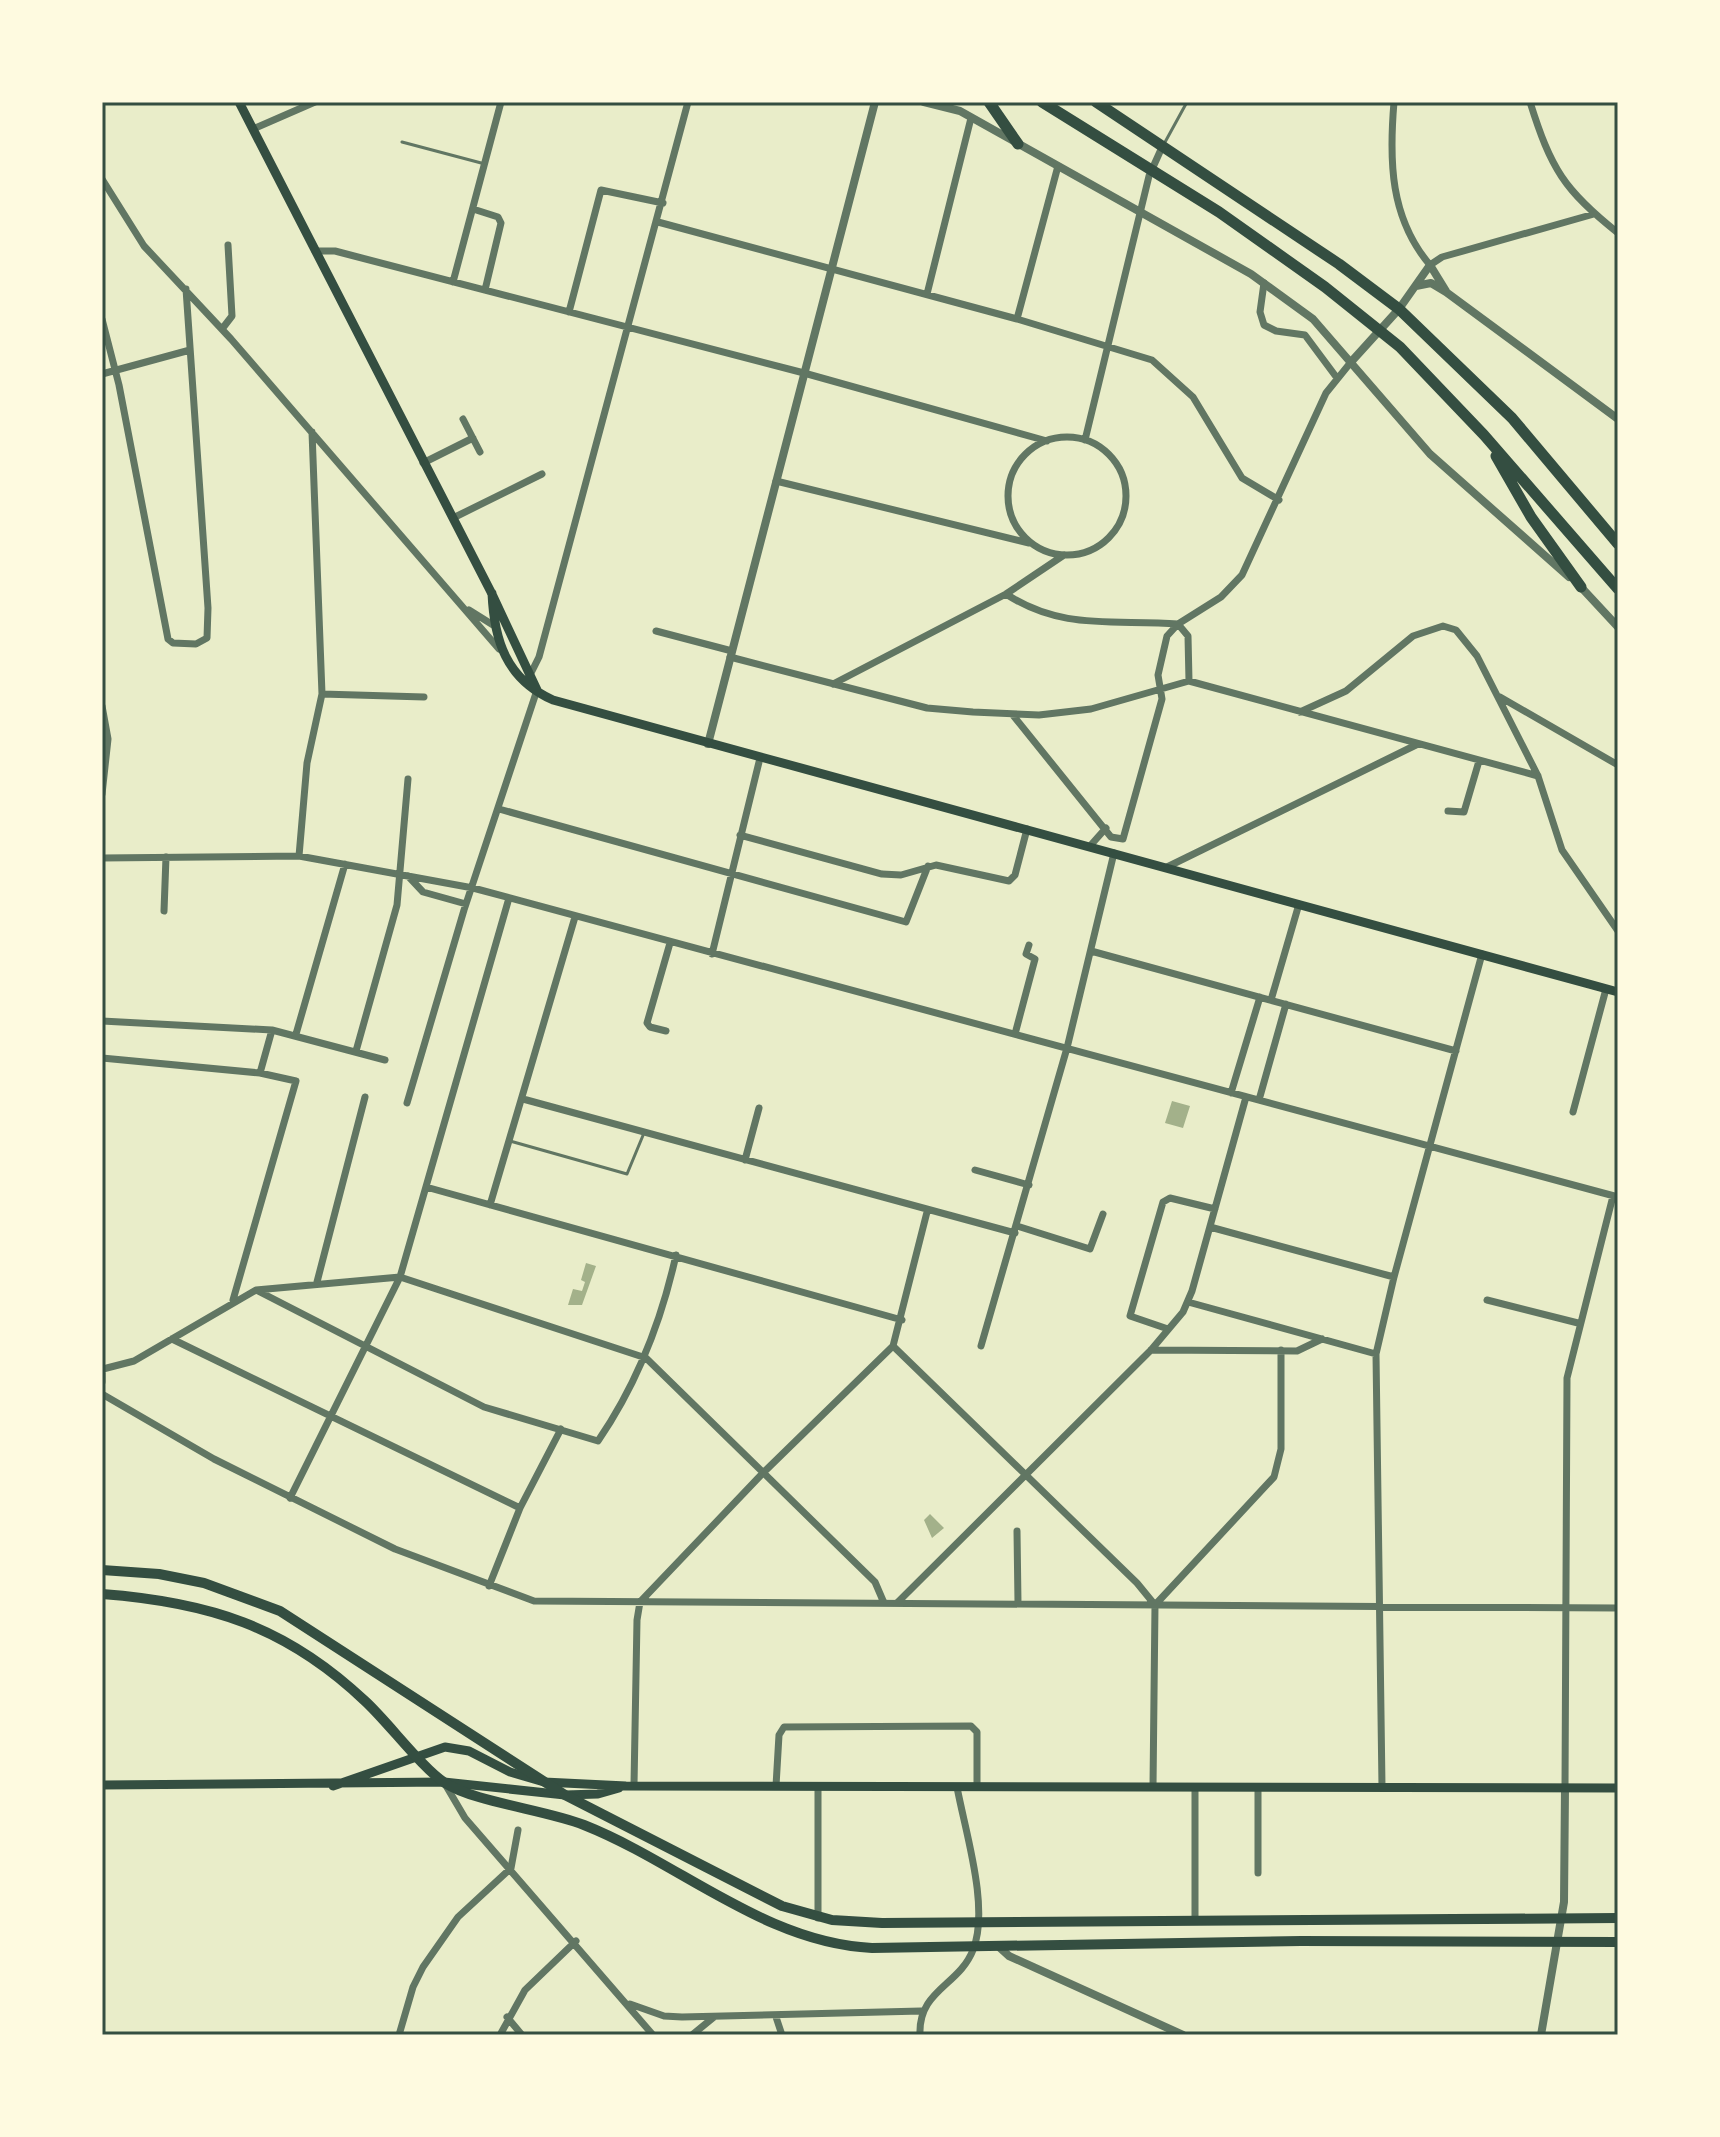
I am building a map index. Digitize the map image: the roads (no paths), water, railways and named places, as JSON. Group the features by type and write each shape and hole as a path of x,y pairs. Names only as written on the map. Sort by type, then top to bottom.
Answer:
{"highway":[{"path":"989,102 1018,144"},
{"path":"1042,102 1268,246 1380,330 1421,365 1618,589"},
{"path":"1096,102 1399,309 1512,418 1618,544"},
{"path":"1484,435 1531,517 1581,587"}],"main road":[{"path":"239,102 492,593 521,653 529,678"},
{"path":"492,593 493,625 499,649 537,690 564,704 1618,992"},
{"path":"493,625 521,653"},
{"path":"102,1570 159,1574 204,1583 280,1611 565,1795 782,1906 818,1918 850,1922 1618,1918"},
{"path":"102,1594 163,1598 199,1606 238,1619 296,1646 356,1692 444,1782 465,1792 530,1807 598,1831 759,1916 821,1941 872,1948 1301,1941 1618,1942"},
{"path":"333,1786 445,1747 460,1749 510,1772 544,1782 776,1786 1618,1788"},
{"path":"102,1785 333,1786 444,1782 565,1795 598,1794 630,1785"}],"street":[{"path":"253,129 315,102"},
{"path":"453,282 501,102"},
{"path":"529,678 630,328 688,102"},
{"path":"708,744 875,102"},
{"path":"924,102 971,118 1058,166 1264,283 1313,319 1430,454 1581,587 1618,627"},
{"path":"1394,102 1391,166 1395,194 1415,247 1446,292"},
{"path":"1530,102 1560,176 1580,203 1618,233"},
{"path":"927,294 971,118"},
{"path":"1085,440 1151,170 1163,145"},
{"path":"1017,319 1058,166"},
{"path":"102,179 131,231 312,431 499,649"},
{"path":"569,312 601,190 663,203"},
{"path":"473,209 498,217 501,223 485,290"},
{"path":"1012,714 1115,839 1121,840 1156,724 1161,687 1158,675 1167,636 1178,624 1209,607 1242,575 1320,407 1337,378 1399,309 1430,265 1442,257 1594,214"},
{"path":"658,222 1110,344 1152,360 1173,376 1203,411 1230,463 1242,478 1279,500"},
{"path":"222,329 232,316 228,245"},
{"path":"315,251 335,251 804,373 1047,441"},
{"path":"1264,283 1260,312 1264,325 1276,331 1305,335 1320,350 1337,378"},
{"path":"1416,286 1431,283 1446,292 1618,419"},
{"path":"102,319 116,371 167,632 173,643 196,644 207,638 208,632 186,289"},
{"path":"102,374 190,350"},
{"path":"463,419 480,452"},
{"path":"299,856 307,763 322,694 312,431"},
{"path":"833,684 1006,594 1064,555 1098,546 1113,533 1122,517 1126,498 1124,479 1115,462 1102,449 1085,440 1066,437 1031,449 1018,463 1009,488 1010,515 1031,544"},
{"path":"423,463 473,438"},
{"path":"453,518 542,474"},
{"path":"776,481 1031,544 1064,555"},
{"path":"1006,594 1029,610 1062,620 1178,624 1188,636 1189,681"},
{"path":"464,606 493,625"},
{"path":"1300,712 1346,691 1413,636 1443,626 1467,640 1538,776 1562,850 1618,931"},
{"path":"656,631 833,684 927,708 1039,715 1091,709 1189,681 1538,776"},
{"path":"407,1103 466,904 499,809 527,711 537,690"},
{"path":"322,694 424,697"},
{"path":"1498,696 1618,765"},
{"path":"102,706 108,739 102,794"},
{"path":"1167,867 1418,745"},
{"path":"712,954 760,758"},
{"path":"1448,811 1464,812 1479,761"},
{"path":"356,1051 405,876 408,779"},
{"path":"499,809 730,876 906,922 928,866"},
{"path":"1090,846 1106,828"},
{"path":"740,835 882,874 901,875 928,866 1009,881 1015,875 1027,829"},
{"path":"981,1346 1067,1048 1114,853"},
{"path":"102,858 299,856 473,888 1615,1196 1578,1323 1566,1389 1564,1902 1541,2035"},
{"path":"164,911 166,857"},
{"path":"296,1034 345,864"},
{"path":"405,876 423,892 466,904"},
{"path":"290,1498 400,1277 509,898"},
{"path":"1271,1000 1299,904"},
{"path":"490,1205 575,917"},
{"path":"666,1031 647,1023 670,943"},
{"path":"1015,1034 1035,959 1026,954 1029,945"},
{"path":"1091,951 1456,1051"},
{"path":"1382,1787 1376,1354 1482,954"},
{"path":"1573,1112 1606,989"},
{"path":"1231,1093 1260,997"},
{"path":"1259,1100 1286,1004"},
{"path":"102,1021 272,1030 385,1060"},
{"path":"260,1073 272,1030"},
{"path":"102,1058 260,1073 296,1081 233,1300"},
{"path":"317,1282 365,1097"},
{"path":"897,1603 1151,1350 1188,1302 1246,1097"},
{"path":"523,1099 927,1212 1090,1249 1103,1214"},
{"path":"745,1160 759,1108"},
{"path":"975,1170 1029,1185"},
{"path":"426,1187 902,1320"},
{"path":"1168,1329 1130,1316 1163,1202 1170,1198 1215,1209"},
{"path":"630,1785 640,1602 762,1474 893,1346 927,1212"},
{"path":"1210,1227 1394,1277"},
{"path":"256,1290 484,1407 599,1440 646,1358 664,1307 676,1255"},
{"path":"102,1382 102,1369 134,1361 233,1300 256,1290 317,1282 400,1277 646,1358 875,1582 884,1603"},
{"path":"1487,1300 1578,1323"},
{"path":"1188,1302 1376,1354"},
{"path":"172,1339 520,1508"},
{"path":"1151,1350 1297,1351 1323,1339"},
{"path":"893,1346 1155,1605"},
{"path":"1153,1787 1155,1605 1274,1477 1281,1449 1281,1350"},
{"path":"102,1394 214,1459 395,1549 489,1586 540,1602 1618,1608"},
{"path":"489,1586 520,1508 561,1429"},
{"path":"1017,1531 1018,1603"},
{"path":"776,1786 779,1735 784,1727 940,1726 976,1727 977,1787"},
{"path":"444,1782 465,1818 576,1941 653,2035"},
{"path":"818,1786 818,1918"},
{"path":"920,2035 921,2011 975,1947 979,1906 957,1787"},
{"path":"1195,1787 1195,1919"},
{"path":"1258,1787 1258,1873"},
{"path":"399,2035 413,1987 436,1945 458,1917 511,1868 518,1830"},
{"path":"500,2035 507,2017 525,1990 576,1941"},
{"path":"998,1946 1009,1956 1183,2035"},
{"path":"628,2003 664,2016 776,2017 921,2011"},
{"path":"507,2017 522,2035"},
{"path":"692,2035 714,2017"},
{"path":"776,2017 782,2035"}],"lane":[{"path":"1163,145 1187,102"},
{"path":"402,142 485,164"},
{"path":"510,1141 627,1174 644,1133"}]}
